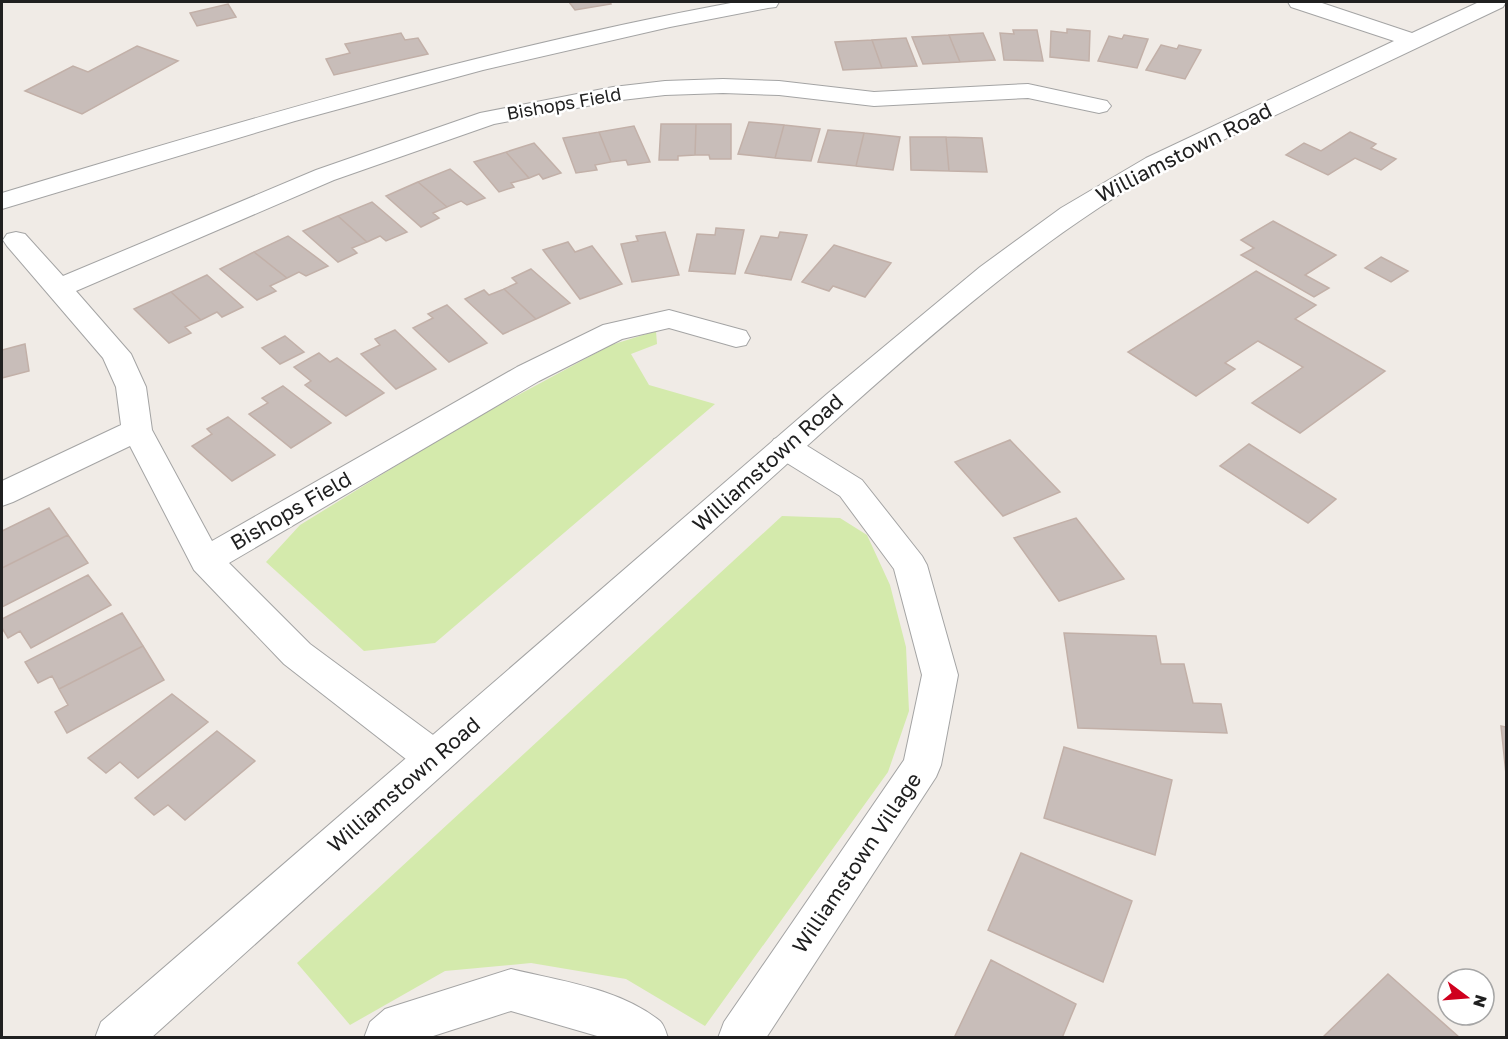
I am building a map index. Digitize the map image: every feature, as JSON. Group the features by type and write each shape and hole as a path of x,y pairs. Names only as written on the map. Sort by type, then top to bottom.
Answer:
{"street":[{"path":"2,201 226,132 361,94 608,34 768,2"},
{"path":"1299,2 1414,41"},
{"name":"Williamstown Road","path":"117,1038 785,447 978,283 1036,237 1104,191 1178,151 1495,2"},
{"name":"Bishops Field","path":"59,288 325,175 488,118 613,94 665,88 723,86 779,88 874,99 1028,91 1099,106"},
{"name":"Bishops Field","path":"15,240 116,354 131,387 137,430 206,561 297,654 434,758"},
{"name":"Bishops Field","path":"206,561 528,374 614,332 669,319 736,338"},
{"path":"2,494 137,430"},
{"name":"Williamstown Village","path":"740,1038 922,765 940,675 910,565 850,488 785,447"},
{"path":"386,1038 400,1024 511,990 608,1015 646,1038"}],"green space":[{"path":"656,331 657,344 631,354 649,385 715,404 435,643 364,651 266,562 300,525 459,427 611,345"},
{"path":"782,516 840,518 867,535 890,585 906,647 909,711 888,772 705,1026 626,979 531,963 445,971 350,1025 297,963"}],"building":[{"path":"569,2 610,2 611,4 575,10"},
{"path":"228,4 236,17 197,26 190,13"},
{"path":"1067,29 1090,31 1089,61 1050,57 1051,31 1067,33"},
{"path":"1013,30 1037,30 1043,61 1004,60 1000,33 1014,34"},
{"path":"401,33 405,40 418,38 428,54 334,75 326,59 350,53 345,44"},
{"path":"983,33 995,60 960,62 949,35"},
{"path":"949,35 960,62 923,64 912,37"},
{"path":"1124,35 1148,39 1137,68 1098,61 1109,36 1122,39"},
{"path":"906,38 917,66 882,68 872,40"},
{"path":"872,40 882,68 843,70 835,42"},
{"path":"1161,45 1177,49 1179,45 1201,50 1185,79 1146,70"},
{"path":"137,46 178,61 82,114 25,91 73,66 88,72"},
{"path":"749,122 784,125 775,158 738,154"},
{"path":"661,124 696,124 695,155 678,156 678,160 659,160"},
{"path":"696,124 731,124 731,159 710,159 709,155 695,155"},
{"path":"784,125 820,129 811,161 775,158"},
{"path":"634,126 650,162 628,165 626,160 611,162 599,132"},
{"path":"828,130 864,133 856,166 818,162"},
{"path":"599,132 611,162 595,165 597,170 576,173 563,138"},
{"path":"1350,132 1376,144 1371,148 1396,159 1381,170 1355,158 1328,175 1286,155 1304,143 1321,151"},
{"path":"864,133 900,137 893,170 856,166"},
{"path":"910,137 946,137 949,171 911,170"},
{"path":"946,137 982,138 987,172 949,171"},
{"path":"534,143 561,173 543,179 539,174 529,178 506,152"},
{"path":"506,152 529,178 511,183 514,187 499,192 474,162"},
{"path":"450,169 485,198 467,205 461,201 447,207 418,182"},
{"path":"418,182 447,207 433,213 439,218 421,227 386,196"},
{"path":"372,202 407,232 386,241 380,236 367,242 338,216"},
{"path":"338,216 367,242 352,248 357,253 338,262 303,231"},
{"path":"1273,221 1336,255 1305,275 1329,288 1314,297 1241,255 1254,248 1241,240"},
{"path":"716,228 744,230 735,274 689,271 697,234 715,235"},
{"path":"665,232 679,275 632,282 621,244 638,241 636,236"},
{"path":"780,232 807,235 791,280 745,273 761,236 778,238"},
{"path":"288,236 328,266 306,276 299,272 287,278 254,252"},
{"path":"568,242 575,252 592,246 622,284 580,299 543,250"},
{"path":"834,245 891,263 865,297 833,286 829,291 802,282"},
{"path":"254,252 287,278 270,286 276,291 257,300 220,269"},
{"path":"1381,257 1408,271 1391,282 1365,268"},
{"path":"531,269 570,303 536,319 504,289 517,283 512,278"},
{"path":"1256,271 1316,305 1295,319 1385,371 1300,433 1252,403 1303,367 1258,341 1225,363 1235,369 1196,396 1128,352"},
{"path":"207,275 243,307 222,317 217,312 201,320 171,292"},
{"path":"504,289 536,319 503,334 465,299 484,290 489,295"},
{"path":"171,292 201,320 185,327 191,333 169,343 134,309"},
{"path":"447,305 487,343 449,362 413,328 433,318 428,314"},
{"path":"395,330 436,369 396,389 361,354 380,345 375,339"},
{"path":"285,336 304,352 280,364 262,348"},
{"path":"25,344 29,371 2,378 2,350"},
{"path":"319,353 330,362 337,358 384,393 346,416 305,385 311,381 294,367"},
{"path":"283,386 331,423 291,448 249,414 268,403 262,398"},
{"path":"228,417 275,455 232,481 192,446 212,434 207,429"},
{"path":"1010,440 1060,492 1003,516 955,462"},
{"path":"1249,444 1336,499 1308,523 1220,466"},
{"path":"49,508 68,535 2,568 2,531"},
{"path":"1076,518 1124,579 1059,601 1014,538"},
{"path":"68,535 88,563 2,607 2,568"},
{"path":"88,575 111,605 31,648 20,631 8,638 2,628 2,619"},
{"path":"122,613 143,646 59,689 52,676 38,683 25,662"},
{"path":"1064,633 1156,636 1161,664 1184,664 1193,703 1221,704 1227,733 1078,728"},
{"path":"143,646 164,680 67,733 55,712 68,705 59,689"},
{"path":"172,694 208,722 138,778 120,762 106,773 88,758"},
{"path":"1501,726 1506,727 1506,774"},
{"path":"217,731 255,761 185,820 168,805 154,815 135,798"},
{"path":"1064,747 1172,780 1155,855 1044,818"},
{"path":"1021,853 1132,901 1103,982 988,930"},
{"path":"991,960 1076,1004 1062,1038 954,1038"},
{"path":"1388,974 1436,1017 1436,1027 1448,1027 1460,1038 1322,1038"}]}
